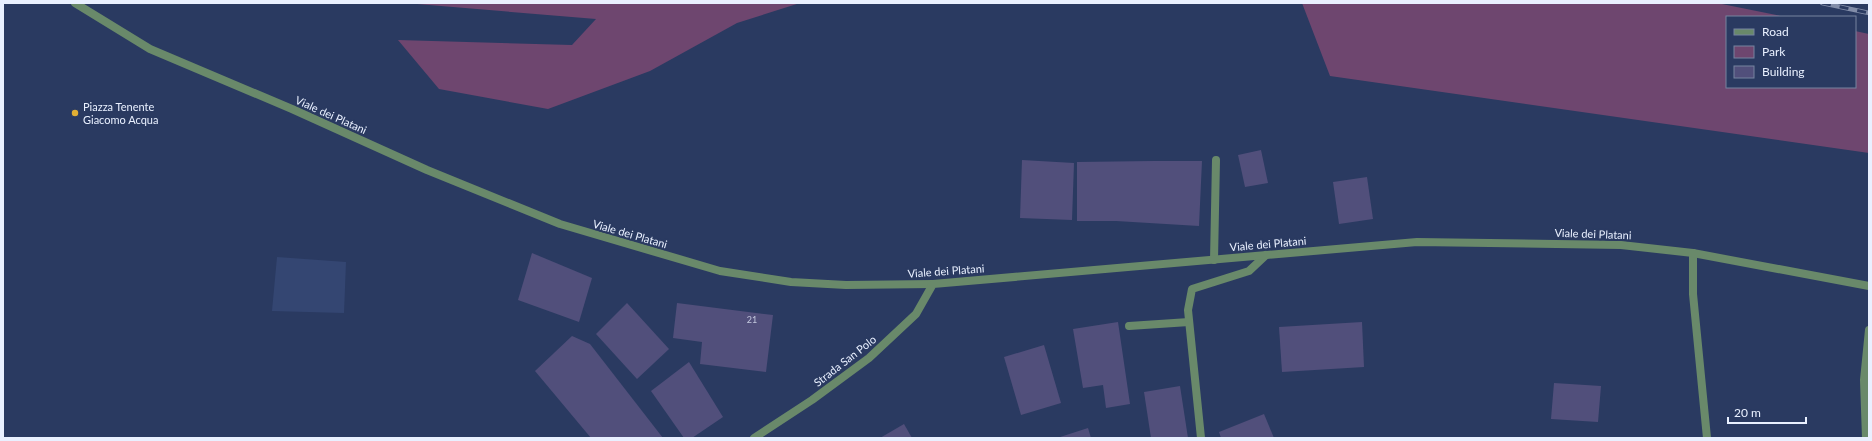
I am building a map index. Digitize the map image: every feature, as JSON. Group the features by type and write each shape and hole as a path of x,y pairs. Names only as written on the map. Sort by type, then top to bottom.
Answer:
{"street":[{"name":"Viale dei Platani","path":"75,3 150,49 292,109 427,170 560,224 720,271 799,282 846,285 933,284 1417,242 1621,245 1693,253 1869,286"},
{"path":"1214,260 1216,160"},
{"path":"1693,253 1693,294 1707,438"},
{"path":"1201,438 1188,310 1192,289 1249,271 1266,255"},
{"name":"Strada San Polo","path":"754,438 812,400 869,358 916,314 933,284"},
{"path":"1129,326 1189,322"},
{"path":"1866,438 1864,380 1869,330"}],"shaded area":[{"path":"277,257 346,262 344,313 272,311"}],"green space":[{"path":"405,3 800,3 737,23 650,71 548,109 439,89 398,40 572,45 596,19"},
{"path":"1302,3 1717,3 1781,16 1726,16 1726,88 1856,88 1856,31 1869,34 1869,153 1330,76"}],"building":[{"path":"1261,150 1268,183 1245,187 1238,155"},
{"path":"1022,160 1074,163 1072,220 1020,218"},
{"path":"1202,161 1199,226 1116,221 1077,221 1077,162"},
{"path":"1367,177 1373,219 1339,224 1333,182"},
{"path":"532,253 592,278 579,322 518,300"},
{"path":"627,303 669,349 637,379 596,334"},
{"path":"677,303 773,315 766,372 700,364 702,342 673,338"},
{"path":"1118,322 1130,404 1106,408 1103,385 1083,388 1073,329"},
{"path":"1362,322 1364,367 1282,372 1279,327"},
{"path":"572,336 590,344 663,438 591,438 535,371"},
{"path":"1044,345 1061,403 1021,415 1004,357"},
{"path":"689,362 723,417 692,438 684,438 651,391"},
{"path":"1554,383 1601,386 1598,422 1551,419"},
{"path":"1180,386 1188,438 1151,438 1144,392"},
{"path":"1264,414 1274,438 1221,438 1219,432"},
{"path":"904,424 912,438 880,438"},
{"path":"1088,428 1091,438 1057,438"}],"railway":[{"path":"1822,3 1869,13"}],"place":[{"name":"Piazza Tenente Giacomo Acqua","path":"75,113"}]}
